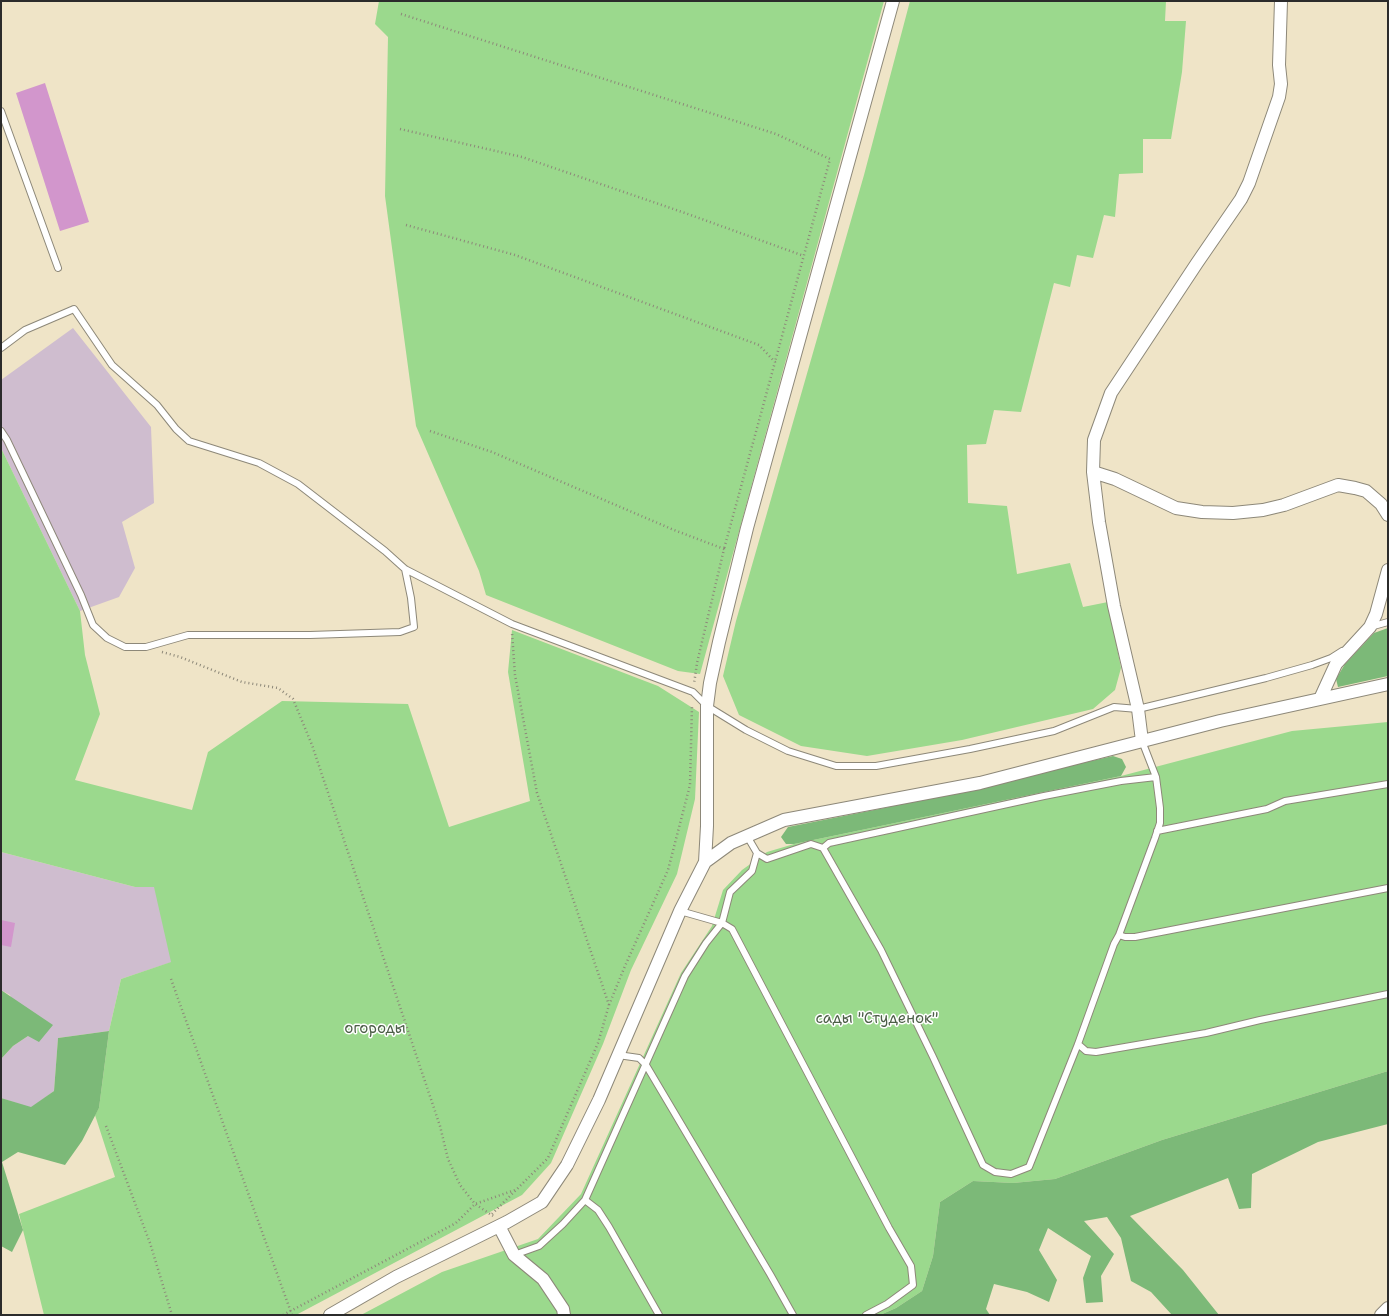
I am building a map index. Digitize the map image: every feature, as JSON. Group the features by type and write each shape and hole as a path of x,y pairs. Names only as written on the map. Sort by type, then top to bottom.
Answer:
{"street":[{"path":"330,1315 396,1277 499,1226 542,1202 567,1165 599,1100 680,911 705,862 707,826 707,706 710,683 747,528 894,1"},
{"path":"1142,741 1138,709 1114,606 1099,522 1093,472 1094,440 1111,393 1241,198 1249,183 1279,97 1281,84 1281,1"},
{"path":"1093,472 1115,480 1176,508 1202,512 1233,513 1270,508 1284,505 1338,485 1366,491 1381,504 1388,515"},
{"path":"1320,699 1336,664 1370,627 1376,614 1388,570"},
{"path":"705,862 731,843 784,820 980,783 1220,721 1388,684"},
{"path":"499,1226 514,1255 543,1279 563,1309 564,1315"},
{"path":"1381,1315 1388,1308"}],"lane":[{"path":"1,111 58,268"},
{"path":"1,348 25,330 74,309 112,365 156,405 176,429 189,441 259,463 298,484 405,569 512,624 693,692 707,706 746,730 788,751 836,766 876,766 970,749 1054,731 1114,707 1138,709 1266,678 1312,665 1331,658 1352,646"},
{"path":"1,431 7,440 82,595 93,625 107,638 125,647 146,647 188,634 310,635 400,632 414,627 411,598 405,569"},
{"path":"1370,627 1388,622"},
{"path":"747,836 757,853 767,858 811,844 823,848 881,950 983,1165 995,1172 1011,1174 1028,1167 1078,1044 1114,944 1119,935 1158,831 1160,823 1160,808 1156,777 1142,741"},
{"path":"823,848 829,843 1044,796 1156,777"},
{"path":"1158,831 1267,809 1285,801 1388,784"},
{"path":"514,1255 539,1246 563,1224 585,1200 685,976 706,943 722,923 730,892 752,871 757,853"},
{"path":"1119,935 1134,937 1388,888"},
{"path":"680,911 722,923 732,929 885,1221 911,1266 913,1285 887,1304 866,1315"},
{"path":"1078,1044 1086,1051 1096,1052 1206,1033 1260,1020 1388,994"},
{"path":"618,1055 639,1058 646,1065 793,1315"},
{"path":"585,1200 598,1210 609,1227 659,1315"}],"path":[{"path":"401,14 776,134 830,159 724,550 697,663 693,692 690,785 668,870 625,966 609,1005 598,1043 548,1158 492,1214"},
{"path":"400,130 522,157 804,256"},
{"path":"406,225 515,256 759,345 775,362"},
{"path":"430,431 492,452 724,550"},
{"path":"512,624 515,675 537,794 609,1005"},
{"path":"146,647 180,657 242,682 278,688 293,699 312,745 440,1126 448,1159 460,1185 475,1204 492,1214 499,1226"},
{"path":"172,979 292,1315"},
{"path":"106,1126 150,1243 172,1315"},
{"path":"283,1315 456,1223 475,1204 517,1189"}],"shaded area":[{"path":"73,328 151,427 154,503 122,522 135,568 119,597 80,611 1,448 1,380"},
{"path":"1,852 135,887 155,887 172,962 121,979 109,1031 58,1038 54,1091 31,1108 1,1098 1,1059 13,1046 28,1036 10,995 1,990"}],"green space":[{"path":"379,1 884,1 700,674 678,671 486,595 479,571 416,426 385,196 388,37 375,24"},
{"path":"910,1 1166,1 1165,21 1186,21 1182,72 1171,139 1143,139 1143,173 1119,174 1115,217 1104,215 1093,258 1077,255 1070,287 1054,283 1021,412 994,410 986,444 967,445 968,503 1007,506 1017,574 1070,563 1083,607 1108,602 1121,668 1115,690 1093,709 962,740 867,756 801,746 739,715 723,676 736,621 864,175"},
{"name":"огороды","path":"1,448 80,611 85,655 100,714 75,780 192,810 208,752 282,701 408,704 449,827 530,801 508,672 512,630 658,686 699,712 695,799 677,874 631,970 603,1044 551,1163 522,1195 296,1315 44,1315 19,1214 115,1177 95,1115 99,1108 109,1031 121,979 171,962 154,887 135,887 1,852"},
{"path":"1388,628 1388,676 1338,687 1336,679 1345,664 1374,633"},
{"name":"сады \"Студенок\"","path":"1388,722 1388,1071 1162,1140 1055,1179 1013,1183 973,1181 940,1202 933,1256 922,1291 896,1308 880,1315 361,1315 442,1272 538,1239 581,1194 681,973 712,926 723,890 742,870 767,852 794,844 1121,776 1292,731"},
{"path":"1113,756 1122,759 1126,767 1121,776 794,844 786,844 781,837 788,827 884,808"},
{"path":"1,990 53,1025 39,1042 28,1036 13,1046 1,1059"},
{"path":"109,1031 99,1108 82,1141 65,1165 18,1152 2,1162 23,1230 12,1252 1,1246 1,1098 31,1107 54,1091 58,1038"},
{"path":"1388,1071 1388,1124 1318,1142 1252,1174 1251,1208 1239,1209 1228,1178 1130,1216 1183,1270 1219,1315 1172,1315 1151,1292 1131,1281 1121,1238 1107,1217 1084,1221 1114,1254 1101,1276 1103,1302 1086,1303 1083,1278 1091,1256 1048,1228 1039,1250 1057,1280 1049,1302 1027,1292 994,1284 986,1309 990,1315 880,1315 896,1308 922,1291 933,1256 940,1202 973,1181 1013,1183 1055,1179 1162,1140"}],"building":[{"path":"45,83 89,222 60,231 16,93"},
{"path":"1,920 15,923 11,947 1,945"}]}
